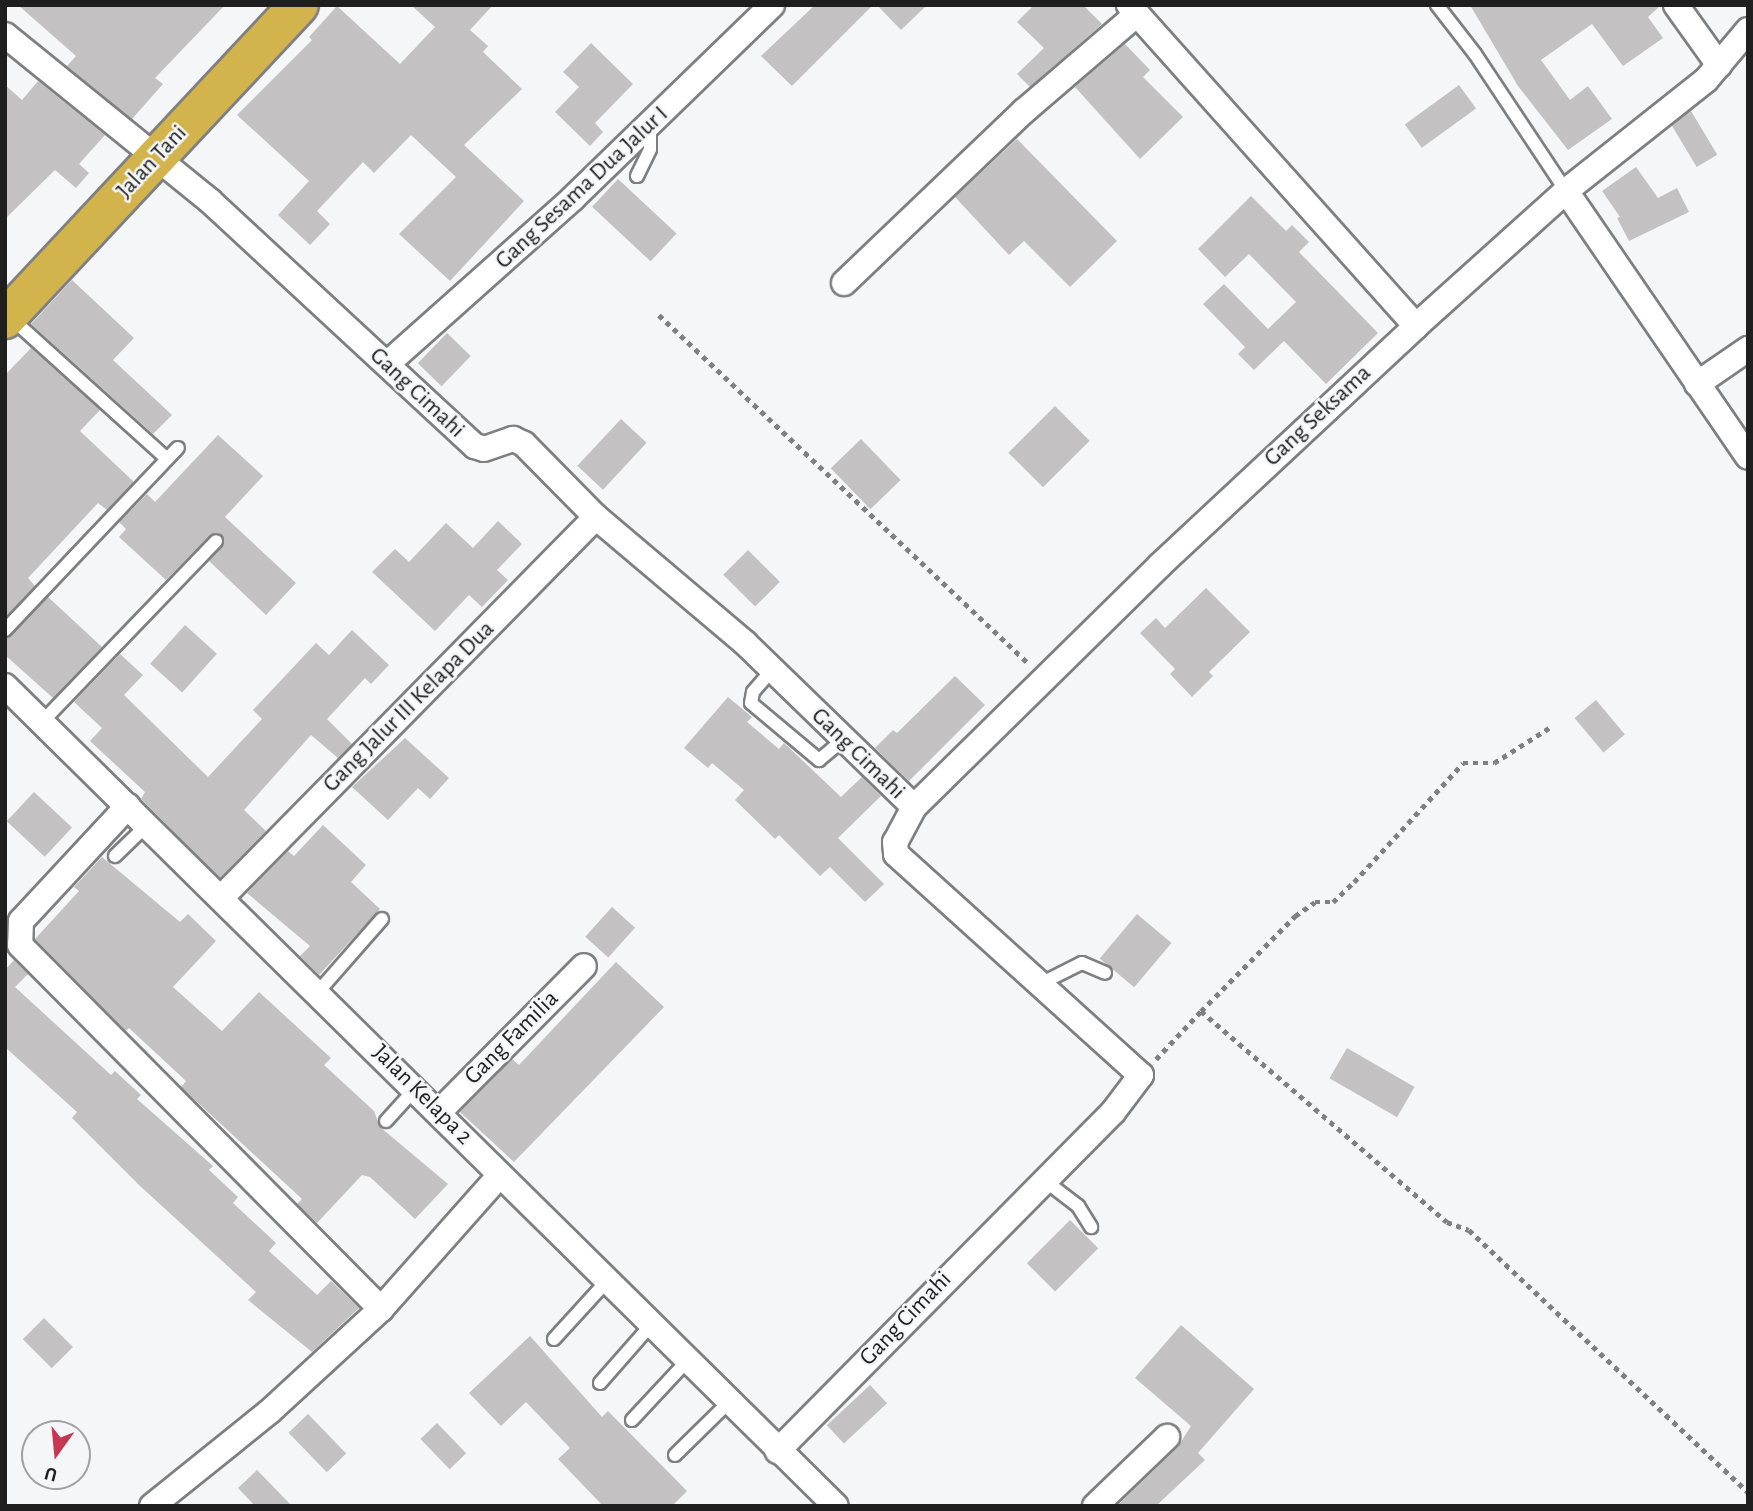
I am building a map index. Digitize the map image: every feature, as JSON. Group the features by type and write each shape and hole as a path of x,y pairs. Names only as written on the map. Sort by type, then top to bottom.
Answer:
{"highway":[{"name":"Jalan Tani","path":"6,316 156,156 287,9"}],"street":[{"name":"Gang Sesama Dua Jalur I","path":"387,365 650,125 772,5"},
{"path":"1676,5 1719,65"},
{"path":"844,283 1133,10 1416,326"},
{"name":"Gang Seksama","path":"914,807 1043,678 1416,326 1566,191 1719,65 1748,30"},
{"name":"Gang Cimahi","path":"5,35 156,156 475,446 484,449 513,439 524,444 596,517 772,670 914,807 895,842 897,854 1141,1075 1113,1112 778,1451"},
{"path":"1566,191 1748,457"},
{"path":"1698,384 1748,349"},
{"name":"Gang Jalur III Kelapa Dua","path":"222,897 596,517"},
{"name":"Jalan Kelapa 2","path":"5,686 440,1111 500,1175 836,1506"},
{"path":"128,806 13,915 25,954 381,1309"},
{"name":"Gang Familia","path":"440,1111 584,966"},
{"path":"152,1506 268,1412 381,1309 500,1175"},
{"path":"1095,1506 1167,1437"}],"lane":[{"path":"1437,5 1475,54 1566,191"},
{"path":"637,176 650,149 650,125"},
{"path":"6,316 167,460"},
{"path":"5,629 178,449"},
{"path":"42,722 216,541"},
{"path":"772,670 753,692 751,703 818,760 843,740"},
{"path":"115,856 147,825"},
{"path":"318,992 382,919"},
{"path":"1040,984 1082,963 1105,973"},
{"path":"386,1121 416,1088"},
{"path":"1044,1180 1078,1206 1091,1227"},
{"path":"554,1339 607,1281"},
{"path":"600,1382 651,1325"},
{"path":"632,1420 687,1361"},
{"path":"675,1455 729,1402"}],"path":[{"path":"659,314 1043,678"},
{"path":"1141,1075 1200,1011 1295,916 1315,902 1333,901 1354,882 1463,763 1494,763 1552,726"},
{"path":"1200,1011 1447,1222 1469,1230 1748,1492"}],"building":[{"path":"18,5 225,5 155,78 163,84 132,119 67,66 76,56"},
{"path":"411,5 493,5 470,30 488,46 483,52 522,89 464,145 524,201 450,281 399,234 456,177 411,135 374,173 363,162 317,211 330,224 310,245 278,215 309,181 237,115 312,40 309,37 337,6 400,64 435,27"},
{"path":"815,5 873,5 792,86 761,56"},
{"path":"877,5 927,5 901,30"},
{"path":"1034,5 1083,5 1102,24 1030,87 1017,74 1044,48 1017,22"},
{"path":"1470,5 1661,5 1648,17 1663,38 1623,66 1592,24 1541,60 1570,100 1588,86 1612,119 1568,150 1518,86"},
{"path":"591,43 633,84 595,123 603,132 590,146 555,112 579,87 563,72"},
{"path":"1125,44 1150,70 1143,77 1183,117 1140,159 1075,87"},
{"path":"38,81 105,135 79,164 89,173 76,188 55,170 5,219 5,85 22,100"},
{"path":"1459,85 1476,108 1422,148 1405,124"},
{"path":"1691,111 1717,155 1697,167 1670,123"},
{"path":"1017,139 1117,241 1070,287 1024,241 1009,255 955,197"},
{"path":"1636,167 1658,198 1677,188 1689,212 1629,241 1617,218 1620,217 1602,191"},
{"path":"618,179 677,234 651,261 592,207"},
{"path":"1251,196 1286,231 1292,225 1309,242 1299,252 1378,333 1326,384 1284,341 1254,370 1238,354 1245,347 1203,304 1224,284 1268,329 1296,302 1249,254 1225,277 1198,249"},
{"path":"72,280 134,338 113,360 172,415 153,434 31,324"},
{"path":"447,333 471,356 442,386 418,363"},
{"path":"31,348 100,410 80,431 134,482 107,510 98,503 28,578 35,586 5,617 5,375"},
{"path":"1055,406 1090,441 1043,487 1008,453"},
{"path":"621,419 647,443 603,490 577,466"},
{"path":"218,435 263,476 225,517 296,583 266,615 209,561 224,544 219,533 210,535 166,580 119,537 126,529 119,522 147,494 155,502"},
{"path":"861,439 901,480 870,509 831,468"},
{"path":"498,521 522,544 497,570 508,580 482,607 469,595 435,631 372,572 395,549 409,562 446,523 473,548"},
{"path":"748,550 780,582 755,607 723,575"},
{"path":"1206,588 1250,632 1209,672 1213,676 1192,697 1170,674 1175,669 1140,633 1156,618 1165,628"},
{"path":"48,597 102,647 53,698 5,655 5,639"},
{"path":"185,625 217,654 182,692 150,664"},
{"path":"352,630 389,665 371,684 365,678 327,719 352,744 338,758 311,735 244,810 266,831 220,878 141,799 145,792 90,741 102,728 74,702 120,654 143,675 124,695 208,777 262,719 253,710 316,643 329,655"},
{"path":"955,676 985,705 909,781 875,748 893,730 897,733"},
{"path":"728,697 752,717 747,722 779,749 784,743 841,797 862,777 881,796 838,838 884,884 865,902 830,867 820,876 779,835 775,839 735,800 744,790 712,763 708,768 684,748"},
{"path":"1596,700 1625,734 1603,752 1575,718"},
{"path":"405,738 449,778 430,799 418,788 388,820 352,787"},
{"path":"34,792 72,827 45,857 7,821"},
{"path":"323,825 366,865 351,882 380,909 319,975 300,956 310,946 247,893 288,851 294,856"},
{"path":"102,857 180,922 188,914 216,941 173,987 222,1031 259,992 331,1058 324,1065 374,1111 380,1127 448,1184 415,1219 370,1177 362,1175 317,1223 297,1204 302,1199 181,1087 186,1081 129,1028 126,1031 35,939 79,891 74,887"},
{"path":"612,907 635,928 608,957 585,937"},
{"path":"1137,914 1171,943 1134,987 1100,958"},
{"path":"14,960 28,974 15,987 111,1075 115,1071 141,1095 137,1099 213,1166 209,1170 238,1197 233,1203 276,1243 269,1251 317,1295 331,1281 359,1308 312,1352 248,1300 256,1292 139,1185 72,1118 77,1112 5,1047 5,970"},
{"path":"616,962 664,1007 514,1162 460,1112 512,1059 519,1065"},
{"path":"1347,1048 1415,1087 1397,1117 1330,1078"},
{"path":"1070,1220 1098,1248 1055,1291 1027,1263"},
{"path":"44,1318 73,1347 52,1368 23,1339"},
{"path":"1181,1325 1254,1389 1198,1453 1205,1460 1156,1506 1117,1506 1177,1448 1191,1426 1135,1378"},
{"path":"530,1336 602,1417 608,1411 687,1491 672,1506 603,1506 558,1459 570,1448 526,1402 501,1426 469,1393"},
{"path":"870,1385 887,1403 844,1444 827,1425"},
{"path":"308,1414 346,1454 327,1472 289,1433"},
{"path":"437,1423 466,1453 450,1469 420,1439"},
{"path":"257,1470 292,1506 255,1506 238,1488"}]}
